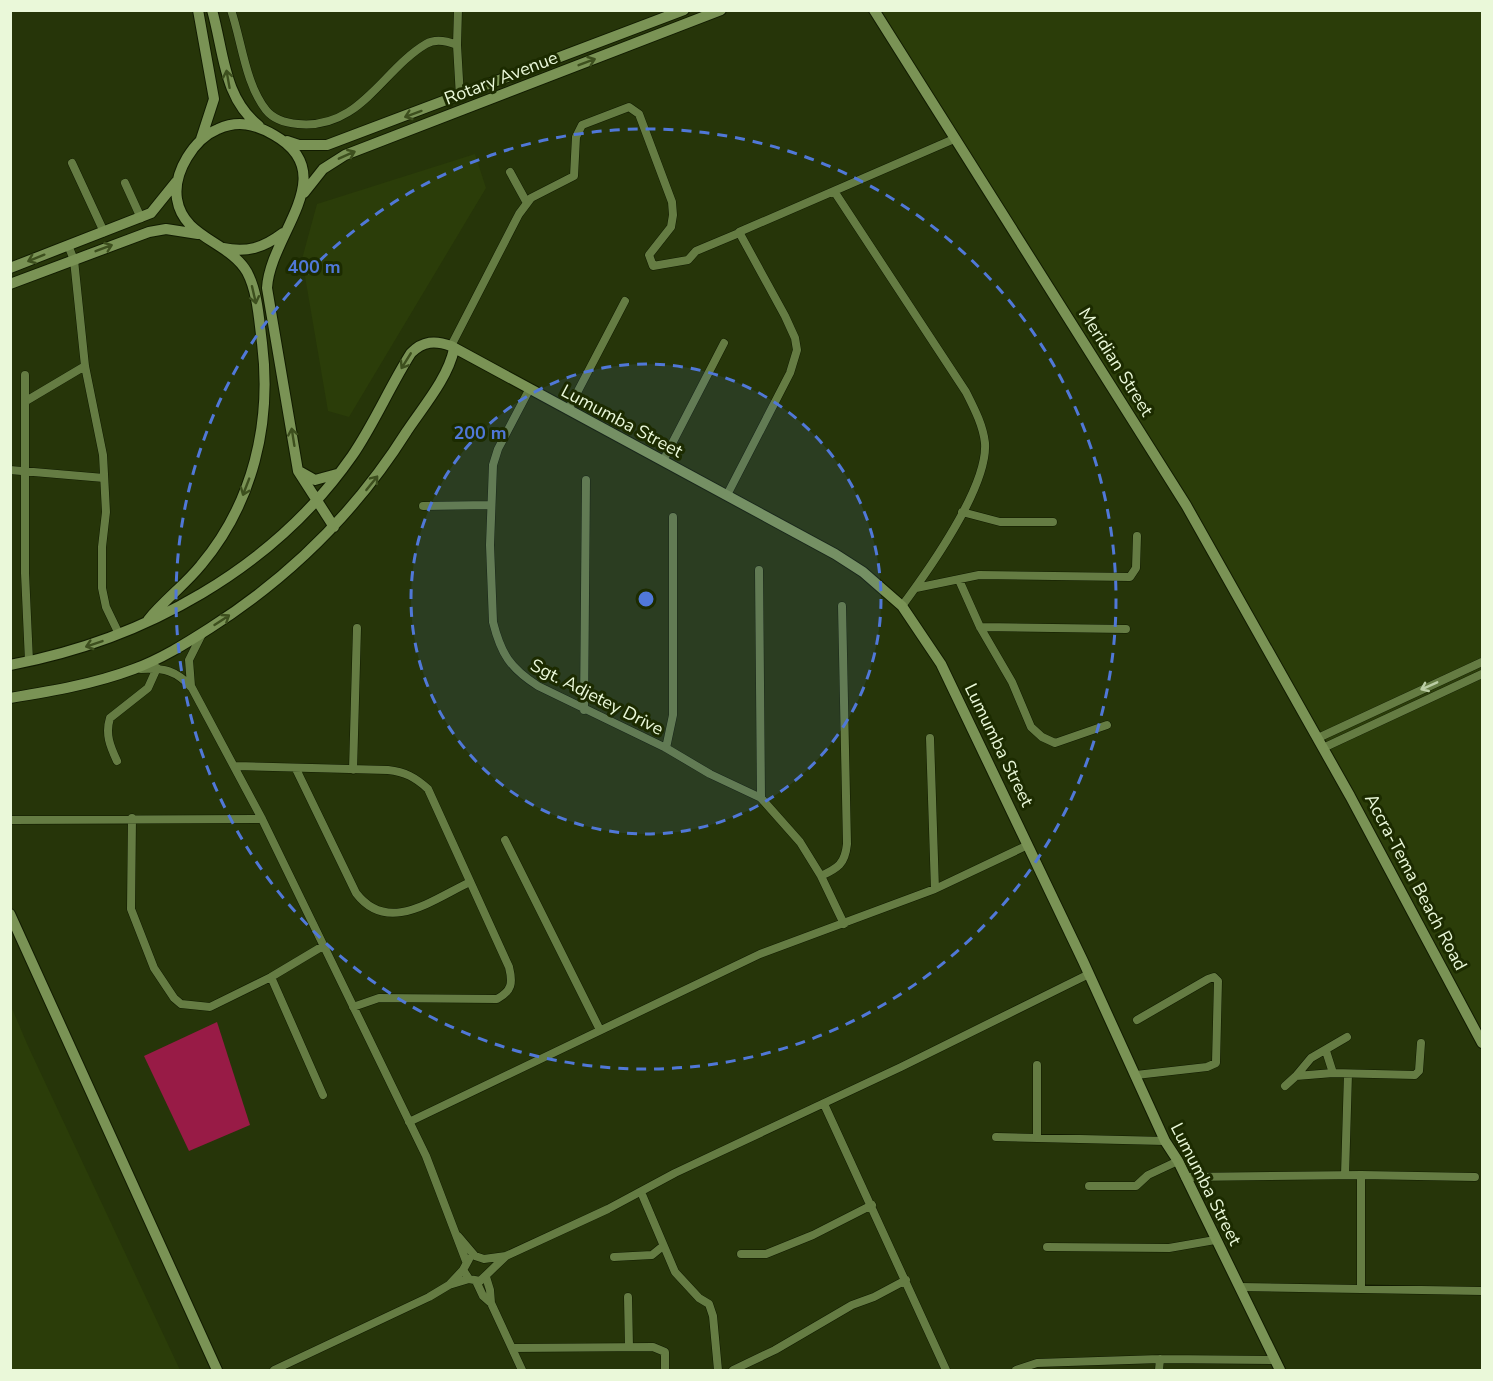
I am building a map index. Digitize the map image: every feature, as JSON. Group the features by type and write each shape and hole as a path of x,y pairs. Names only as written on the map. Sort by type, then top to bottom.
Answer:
{"main road":[{"path":"11,268 141,218 157,207 177,182 181,169 200,140 214,99 198,10"},
{"path":"212,10 230,89 242,111 259,126 282,140 300,161 304,193 283,233 271,263 267,288 298,471 334,527"},
{"name":"Rotary Avenue","path":"282,140 299,146 327,145 460,97 684,10"},
{"name":"Rotary Avenue","path":"304,193 323,169 345,155 721,10"},
{"name":"Meridian Street","path":"874,10 1186,505 1321,743"},
{"path":"541,65 546,78"},
{"path":"200,140 225,126 243,123 259,126"},
{"path":"177,182 181,213 199,235"},
{"path":"10,284 158,230 199,235 223,248 235,251 259,248 283,233"},
{"path":"148,621 164,600 200,566 228,527 248,484 261,440 265,379 256,306 246,271 223,248"},
{"path":"10,665 86,647 171,612 224,579 286,530 338,474 352,456 411,353 417,347 432,341 452,348 441,377 388,461 334,527 260,595 202,633 135,669 86,683 10,698"},
{"name":"Lumumba Street","path":"452,348 835,554 872,579 902,606 941,664 1089,974 1164,1141 1178,1161 1278,1365"},
{"path":"298,471 315,480 338,474"},
{"name":"Accra-Tema Beach Road","path":"1321,743 1482,1043"},
{"path":"10,914 55,1007 211,1365 217,1371"}],"street":[{"path":"231,10 253,86 260,100 277,120 288,123 317,125 343,115 365,101 426,44 441,40 457,45"},
{"path":"458,10 457,45 460,97"},
{"path":"452,348 506,237 527,203 542,191 574,176 576,137 582,126 629,107 639,114 672,202 671,227 651,249 650,262 659,267 688,260 696,251 954,139"},
{"path":"72,163 104,232"},
{"path":"510,172 527,203"},
{"path":"125,183 141,218"},
{"path":"834,191 966,392 985,443 984,459 962,512 916,588 902,606"},
{"path":"727,495 790,373 797,350 795,338 785,316 739,233"},
{"path":"68,245 74,260 85,366 103,456 106,512 102,547 102,588 106,607 118,634"},
{"path":"568,410 625,301"},
{"path":"663,461 724,343"},
{"path":"26,401 85,366"},
{"path":"25,375 27,472 25,594 30,661"},
{"name":"Sgt. Adjetey Drive","path":"529,390 498,449 493,465 490,505 493,622 498,644 518,674 584,710 666,748 710,774 761,798 800,842 821,876 844,924"},
{"path":"10,470 104,478"},
{"path":"584,710 586,480"},
{"path":"423,506 490,505"},
{"path":"962,512 1000,522 1053,522"},
{"path":"666,748 673,715 673,517"},
{"path":"916,588 979,575 1130,577 1136,568 1137,536"},
{"path":"759,570 761,798"},
{"path":"959,580 980,627 1012,682 1031,728 1042,737 1055,743 1107,725"},
{"path":"821,876 840,867 846,857 842,606"},
{"path":"980,627 1126,629"},
{"path":"353,770 357,628"},
{"path":"192,688 189,660 202,633"},
{"path":"1321,743 1482,662"},
{"path":"135,669 157,668 176,672 192,688 262,819 409,1122 437,1182 458,1236 460,1250 466,1261"},
{"path":"117,761 109,744 107,730 110,718 148,688 157,668"},
{"path":"1321,743 1482,674"},
{"path":"930,738 935,889"},
{"path":"234,766 403,772 417,778 428,789 509,967 513,981 507,994 496,999 379,998 353,1007"},
{"path":"296,769 356,893 364,904 381,914 396,915 470,882"},
{"path":"132,818 131,909 154,968 174,998 189,1006 210,1007 271,977 323,946"},
{"path":"12,820 262,819"},
{"path":"506,840 600,1030"},
{"path":"409,1122 760,954 935,889 1028,845"},
{"path":"449,1285 472,1280 487,1273 506,1256 1089,974"},
{"path":"271,977 323,1095"},
{"path":"1136,1075 1207,1067 1216,1063 1218,981 1214,978 1208,979 1137,1020"},
{"path":"1285,1086 1311,1058 1347,1037"},
{"path":"1296,1076 1333,1072 1415,1075 1419,1071 1421,1043"},
{"path":"1326,1051 1333,1072"},
{"path":"1037,1065 1037,1138"},
{"path":"1345,1175 1348,1074"},
{"path":"824,1104 946,1371"},
{"path":"996,1137 1164,1141"},
{"path":"1089,1186 1136,1186 1148,1175 1178,1161"},
{"path":"1185,1177 1345,1175 1475,1177"},
{"path":"1361,1175 1361,1287"},
{"path":"641,1192 675,1272 699,1298 709,1304 713,1316 718,1371"},
{"path":"741,1254 766,1254 813,1235 872,1205"},
{"path":"458,1236 475,1256 484,1259 506,1256"},
{"path":"1047,1247 1169,1248 1215,1240"},
{"path":"614,1257 652,1255 663,1246"},
{"path":"274,1371 429,1298 449,1285 463,1270 466,1261 475,1256"},
{"path":"484,1259 491,1303 522,1371"},
{"path":"463,1270 491,1303"},
{"path":"734,1371 852,1305 874,1297 906,1280"},
{"path":"1240,1287 1361,1287 1482,1291"},
{"path":"628,1297 629,1347"},
{"path":"512,1348 653,1347 661,1349 665,1356 665,1371"},
{"path":"1016,1371 1038,1367 1160,1359 1278,1365"},
{"path":"1159,1371 1160,1359"}],"shaded area":[{"path":"871,11 1482,11 1482,1040 1151,453"},
{"path":"475,154 486,188 349,417 328,411 302,259 317,204"},
{"path":"11,1006 28,1046 180,1370 11,1370"},
{"path":"217,1022 250,1125 189,1151 144,1056"}]}
